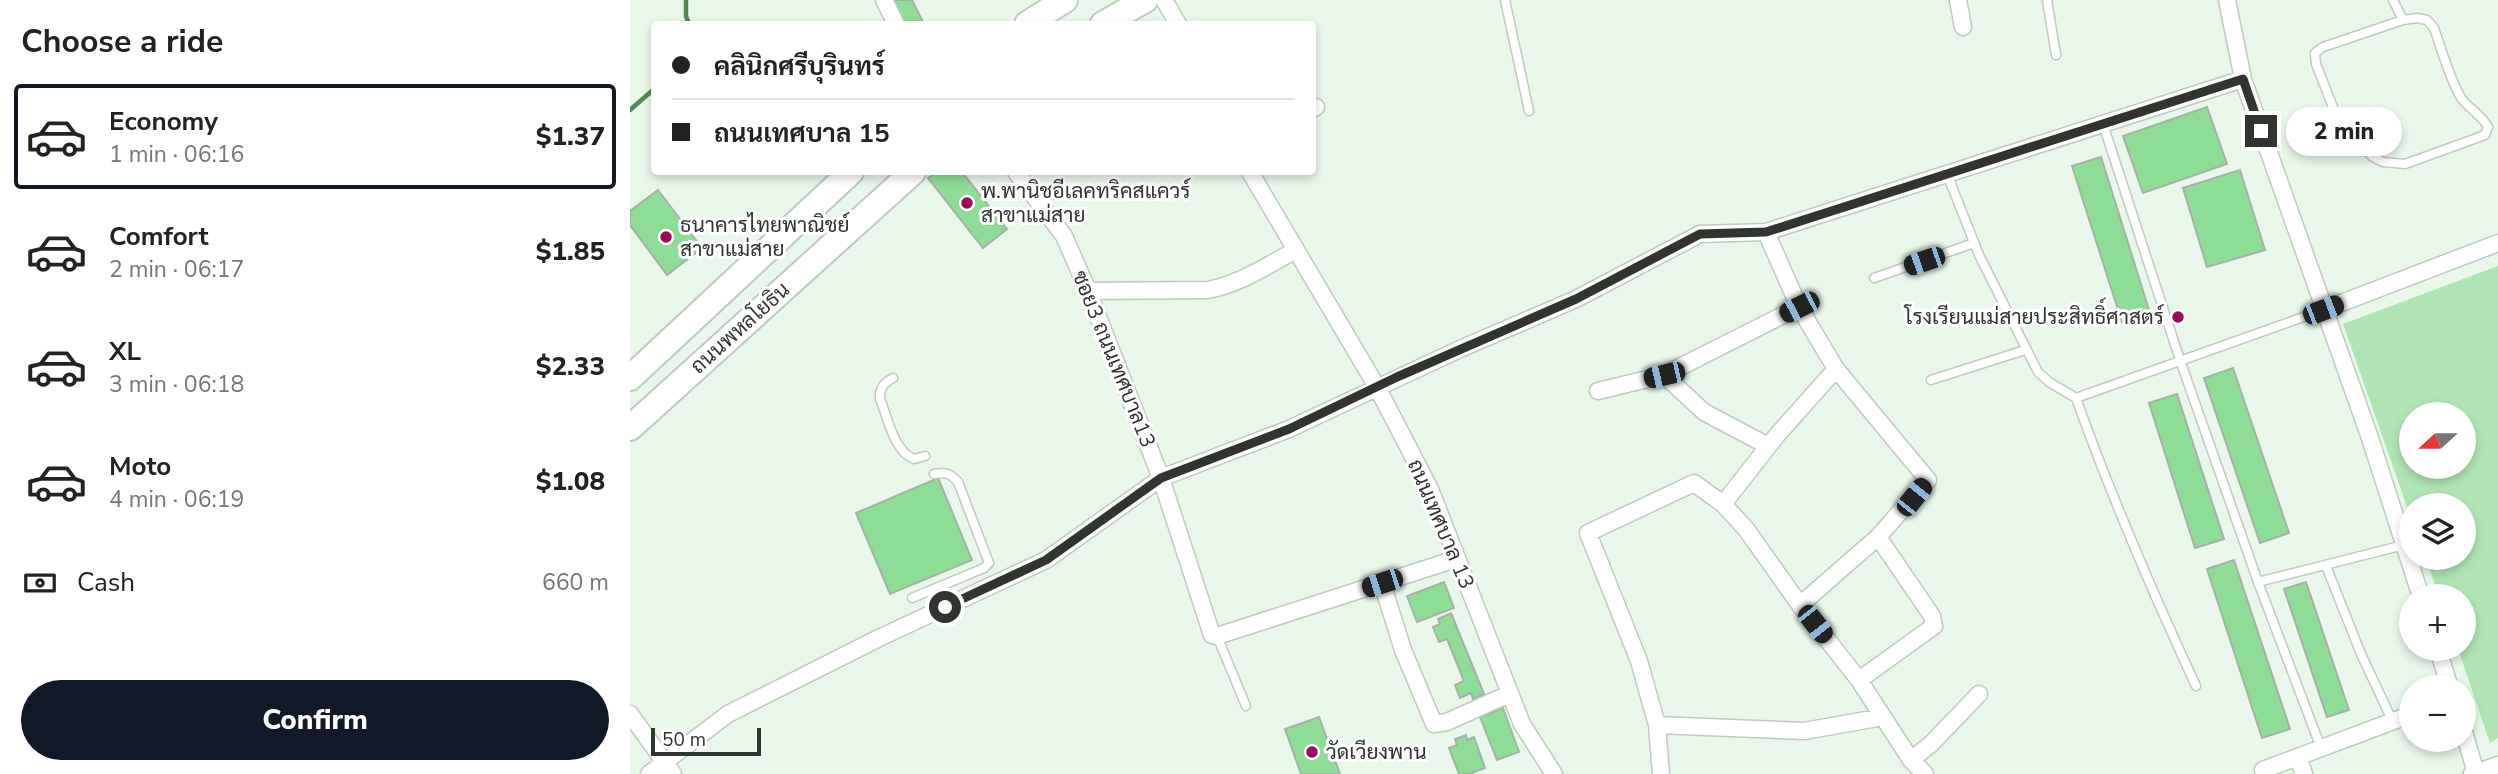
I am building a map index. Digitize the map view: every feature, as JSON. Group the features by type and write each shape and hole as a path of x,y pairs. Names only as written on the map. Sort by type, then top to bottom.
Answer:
{"main road":[{"path":"1032,21 1065,0"},
{"path":"1108,21 1145,0"},
{"name":"ถนนพหลโยธิน","path":"630,377 848,175"},
{"name":"ถนนพหลโยธิน","path":"630,428 910,175"}],"street":[{"path":"884,0 894,21"},
{"path":"1164,0 1176,21"},
{"path":"1958,0 1963,27"},
{"path":"2227,0 2243,79 2370,438 2399,529"},
{"path":"649,774 669,767 728,714 878,638 1046,560 1161,478 1289,429 1576,299 1700,234 1766,232 2243,79"},
{"name":"ซอย3 ถนนเทศบาล13","path":"1018,175 1064,236 1088,291 1161,478 1207,625 1212,635 1217,636"},
{"name":"ถนนเทศบาล 13","path":"1252,175 1377,387 1430,489 1522,724 1554,774"},
{"path":"1766,232 1799,307 1836,369 1928,480 1878,537 1800,605"},
{"path":"2323,310 2498,243"},
{"path":"1088,291 1208,290 1233,284 1296,250"},
{"path":"1598,391 1664,375 1799,307"},
{"path":"1723,504 1768,446 1836,369"},
{"path":"1664,375 1704,412 1768,446"},
{"path":"1661,774 1657,724 1639,661 1588,533 1694,483 1723,504 1746,529 1800,605 1859,680 1911,760 1925,774"},
{"path":"1859,680 1934,626 1933,616 1878,537"},
{"path":"1217,636 1456,559"},
{"path":"1382,583 1403,650 1434,724 1447,722 1509,694"},
{"path":"1911,760 1942,733 1979,694"},
{"path":"630,714 669,767"},
{"path":"1657,724 1804,731 1883,717"},
{"path":"2263,770 2399,718"},
{"path":"2469,752 2474,774 2498,765"},
{"path":"2298,757 2304,774"}],"lane":[{"path":"1505,0 1530,111"},
{"path":"2047,0 2056,55"},
{"path":"2393,0 2403,20"},
{"path":"2403,20 2427,20 2434,28 2463,101 2484,119 2488,127 2485,135 2405,163 2383,162 2373,157 2342,130 2316,64 2315,53 2323,47 2403,20"},
{"path":"2103,124 2180,359 2258,582 2321,747"},
{"path":"1947,174 1974,243 2025,350 2043,377 2076,398 2103,475 2149,585 2196,686"},
{"path":"1874,278 1974,243"},
{"path":"2076,398 2323,310"},
{"path":"1931,380 2025,350"},
{"path":"893,378 884,383 879,392 885,412 901,450 907,457 914,460 925,456"},
{"path":"912,598 984,568 989,563 958,482 951,474 934,474"},
{"path":"2258,582 2399,546"},
{"path":"2326,566 2361,654 2392,720"},
{"path":"1217,636 1246,706"}],"green space":[{"path":"2498,266 2498,738 2490,743 2476,702 2476,675 2467,675 2462,661 2476,661 2476,584 2435,584 2430,570 2476,570 2476,493 2402,493 2343,324"}],"building":[{"path":"893,0 912,0 922,21 903,21"},
{"path":"2207,107 2227,164 2143,193 2123,136"},
{"path":"2101,157 2150,313 2122,322 2072,166"},
{"path":"2240,170 2265,250 2207,267 2183,188"},
{"name":"พ.พานิชอีเลคทริคสแควร์ สาขาแม่สาย","path":"932,175 964,175 1007,229 983,248 928,178"},
{"name":"ธนาคารไทยพาณิชย์ สาขาแม่สาย","path":"658,190 702,248 667,275 630,225 630,211"},
{"path":"2233,368 2289,533 2260,543 2204,378"},
{"path":"2177,394 2224,539 2195,548 2149,403"},
{"path":"938,478 972,560 890,594 856,513"},
{"path":"2234,560 2290,729 2262,738 2207,569"},
{"path":"1444,582 1454,608 1417,622 1407,596"},
{"path":"2306,582 2349,710 2327,717 2284,589"},
{"path":"1451,613 1484,694 1473,699 1471,693 1460,698 1455,685 1464,681 1447,639 1439,642 1433,627 1440,624 1438,619"},
{"path":"1503,708 1519,752 1497,760 1480,717"},
{"name":"วัดเวียงพาน","path":"1319,717 1340,774 1301,774 1285,729"},
{"path":"1466,735 1467,740 1474,737 1485,768 1469,774 1459,774 1449,748 1457,745 1455,739"}],"waterway":[{"path":"686,0 688,21"},
{"path":"630,110 651,92"}],"place":[{"name":"พ.พานิชอีเลคทริคสแควร์ สาขาแม่สาย","path":"967,203"},
{"name":"ธนาคารไทยพาณิชย์ สาขาแม่สาย","path":"666,237"},
{"name":"โรงเรียนแม่สายประสิทธิ์ศาสตร์","path":"2178,317"},
{"name":"วัดเวียงพาน","path":"1312,752"}],"route":[{"path":"945,607 1046,560 1161,478 1289,429 1397,377 1576,299 1700,234 1766,232 2243,79 2261,131"}]}
